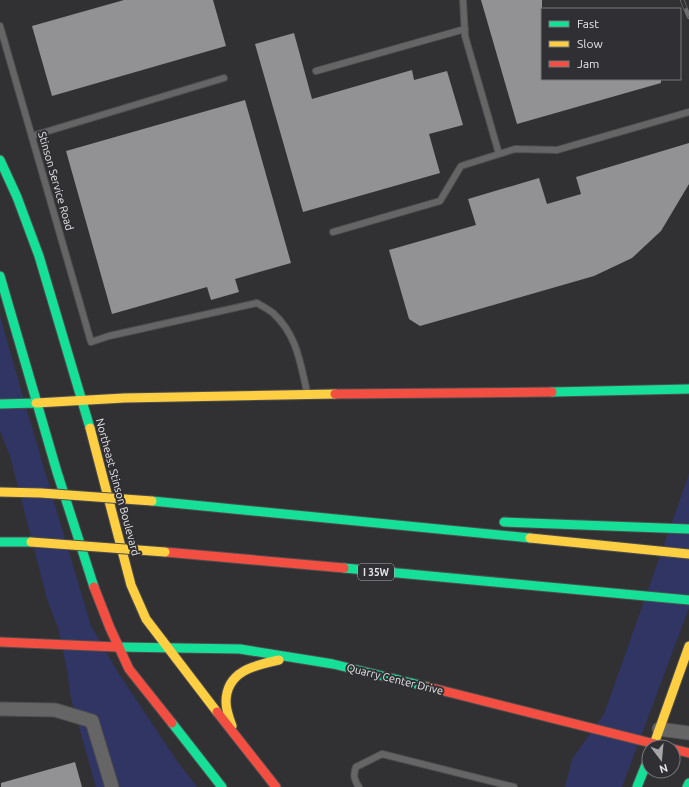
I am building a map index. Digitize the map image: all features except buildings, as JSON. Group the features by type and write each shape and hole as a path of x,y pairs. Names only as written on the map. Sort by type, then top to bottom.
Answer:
{"main road":[{"name":"Northeast Stinson Boulevard","path":"0,160 17,197 39,256 82,399 131,585 146,619 276,787"},
{"path":"0,276 4,303 91,581 117,647 129,669 222,787"},
{"path":"0,404 82,399 307,394 689,389"},
{"path":"0,492 41,493 309,516 689,554"},
{"path":"309,516 442,520"},
{"path":"497,522 689,529"},
{"name":"I 35W","path":"0,542 31,542 165,552 689,600"},
{"name":"Quarry Center Drive","path":"0,642 117,647 240,649 368,671 641,742"},
{"path":"655,739 689,646"},
{"path":"235,735 226,705 230,684 244,669 254,664 291,657"},
{"path":"637,787 641,777"},
{"path":"687,787 689,783"}],"street":[{"path":"0,709 55,710 92,722 112,787"},
{"path":"659,728 689,733"}],"lane":[{"path":"463,0 465,36 499,154"},
{"name":"Stinson Service Road","path":"0,26 91,342 109,336 257,303 272,312 290,333 299,356 307,394"},
{"path":"316,72 465,28"},
{"path":"32,136 224,78"},
{"path":"333,232 440,201 461,166 515,149 557,150 689,112"},
{"path":"359,787 355,781 353,773 356,767 382,754 514,787"}],"shaded area":[{"path":"0,316 91,626 119,674 177,761 197,787 96,787 71,699 59,631 47,599 10,456 0,431"},
{"path":"689,474 689,608 622,787 565,787 572,759 604,714"}],"railway":[{"path":"682,0 689,17"}],"traffic: fast":[{"path":"0,160 17,197 39,256 90,428"},
{"path":"0,276 57,472 94,587"},
{"path":"552,392 689,389"},
{"path":"0,404 36,403"},
{"path":"152,501 530,538"},
{"path":"504,522 689,529"},
{"path":"0,542 31,542"},
{"path":"344,568 689,600"},
{"path":"117,647 240,649 333,664 428,687"},
{"path":"172,723 222,787"},
{"path":"637,787 641,777"},
{"path":"687,787 689,783"}],"traffic: slow":[{"path":"36,403 124,398 335,394"},
{"path":"90,428 131,585 146,619 217,712"},
{"path":"0,492 41,493 152,501"},
{"path":"530,538 689,554"},
{"path":"31,542 165,552"},
{"path":"656,739 689,646"},
{"path":"232,726 227,711 226,702 227,692 231,683 236,676 252,667 279,660"}],"traffic: jam":[{"path":"335,394 552,392"},
{"path":"165,552 344,568"},
{"path":"94,587 110,628 129,669 172,723"},
{"path":"0,642 117,647"},
{"path":"428,687 641,740"},
{"path":"217,712 276,787"},
{"path":"681,751 689,753"}]}
